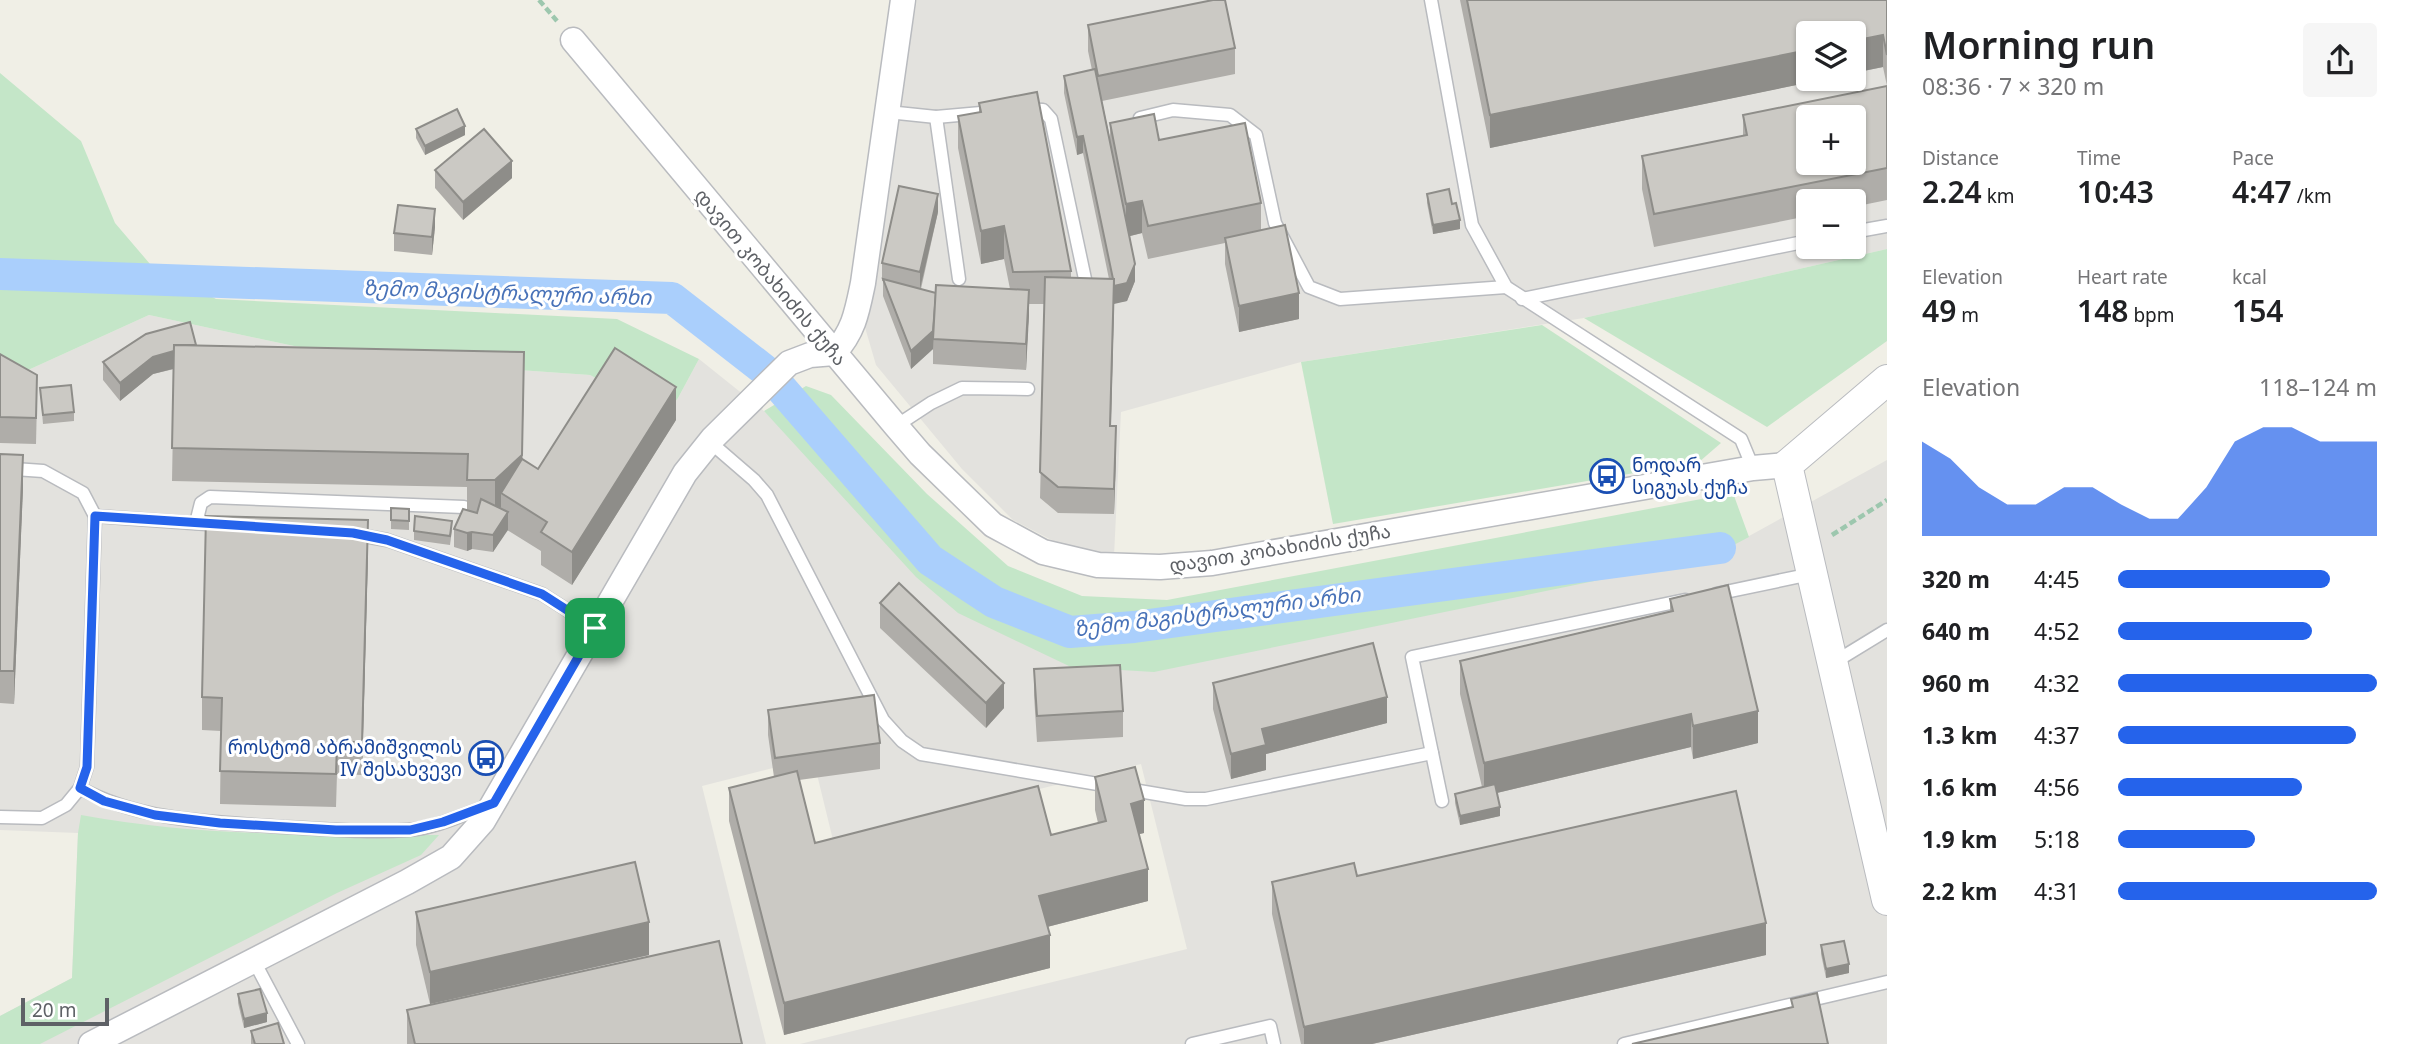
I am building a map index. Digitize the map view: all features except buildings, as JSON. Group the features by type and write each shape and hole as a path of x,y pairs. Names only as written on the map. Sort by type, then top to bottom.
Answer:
{"street":[{"path":"91,1044 114,1038 451,857 483,821 685,473 710,442 789,363 810,355 834,353 848,337 857,312 871,233 903,0"},
{"name":"დავით კობახიძის ქუჩა","path":"573,40 920,454 993,525 1043,552 1098,565 1160,567 1212,563 1754,468 1787,465"},
{"path":"1887,380 1787,465 1887,900"}],"lane":[{"path":"1431,0 1472,225 1506,287 1741,439 1754,468"},
{"path":"1005,111 1043,110 1051,119 1085,279"},
{"path":"1124,121 1173,110 1230,115 1256,135 1275,223 1309,287 1340,299 1506,287"},
{"path":"888,112 936,117 992,112"},
{"path":"936,117 958,279"},
{"path":"1866,230 1887,226"},
{"path":"1522,299 1796,244"},
{"path":"896,426 931,403 962,388 1028,389"},
{"path":"710,442 754,480 767,495 883,720 902,741 921,754 1186,799 1206,799 1432,752"},
{"path":"0,468 43,471 83,493 95,516 87,767 80,788 66,806 42,818 0,817"},
{"path":"196,523 201,503 210,496 464,507"},
{"path":"95,516 235,526"},
{"path":"340,533 387,540 542,594 595,628"},
{"path":"1442,801 1412,657 1699,598 1809,562"},
{"path":"1832,663 1887,630"},
{"path":"80,788 104,801 155,815 220,823 336,830 410,830 443,822 494,803"},
{"path":"254,961 298,1044"},
{"path":"1624,1044 1887,982"},
{"path":"1192,1044 1270,1026 1274,1044"}],"path":[{"path":"1809,562 1887,500"}],"shaded area":[{"path":"917,0 1887,0 1887,249 1866,254 1866,189 1796,189 1796,259 1843,259 1584,318 1301,362 1121,412 1114,556 1067,548 1013,520 962,469 876,365 864,324"},
{"path":"149,315 294,346 380,360 590,375 665,415 678,398 699,359 1071,667 1711,557 1887,460 1887,1044 800,1044 1187,949 1141,764 833,840 813,758 702,786 766,1044 0,1044 0,1016 72,978 78,833 0,830 0,369 15,376"}],"green space":[{"path":"0,73 81,141 115,223 150,264 216,299 617,319 699,359 678,398 665,415 590,375 380,360 294,346 149,315 15,376 0,369"},
{"path":"1887,249 1887,341 1767,427 1584,318 1843,259 1866,259 1866,254"},
{"path":"1542,325 1721,443 1699,462 1333,524 1301,362"},
{"path":"806,386 831,395 927,494 1008,566 1082,596 1167,600 1733,493 1749,537 1711,557 1154,672 1071,667 958,613 916,577 764,411"},
{"path":"81,815 214,831 439,835 421,855 337,893 40,1044 0,1044 0,1016 72,978"}],"waterway":[{"name":"ზემო მაგისტრალური არხი","path":"0,274 672,298 767,372 930,560 994,602 1070,632 1134,627 1720,548"}],"place":[{"name":"ნოდარ სიგუას ქუჩა","path":"1607,476"},
{"name":"როსტომ აბრამიშვილის IV შესახვევი","path":"486,758"}],"route":[{"path":"95,516 353,533 387,540 542,594 595,628 494,803 443,822 410,830 336,830 220,823 155,815 104,801 80,788 87,767 95,516"}]}
